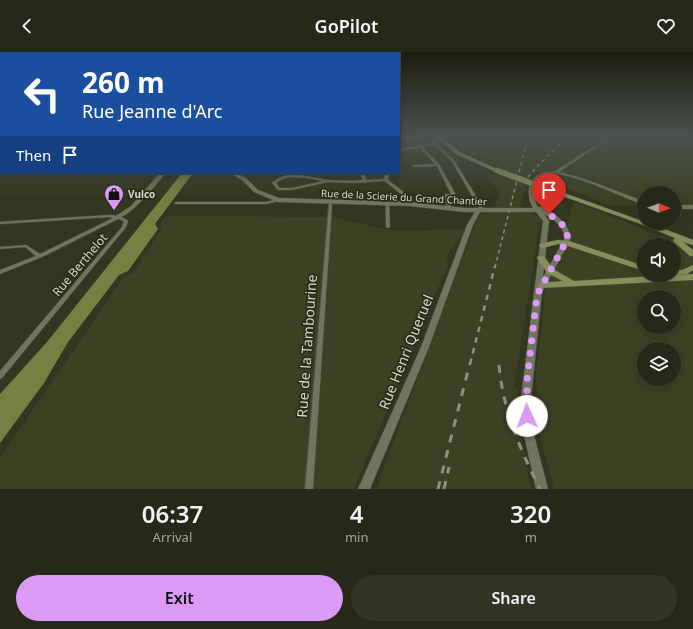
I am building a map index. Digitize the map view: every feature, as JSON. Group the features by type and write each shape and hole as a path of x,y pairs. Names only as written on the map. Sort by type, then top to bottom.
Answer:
{"main road":[{"path":"468,157 496,170 693,243"},
{"path":"542,489 528,435 526,398 546,220 535,208 532,194 534,180 540,176 555,173 566,174 637,200"},
{"path":"118,216 133,207 162,174"},
{"name":"Rue de la Scierie du Grand Chantier","path":"234,174 244,179 256,191 278,200 409,204 481,211 535,208"},
{"path":"570,197 637,218"},
{"path":"591,204 671,236 684,244 693,254"},
{"path":"681,207 693,207"},
{"path":"535,208 549,214 564,226 568,234 566,243 537,295"},
{"path":"465,210 470,225"},
{"name":"Rue Henri Queruel","path":"364,489 425,347 470,225 481,211"},
{"path":"672,230 693,237"},
{"path":"543,246 558,242 566,243 637,267"},
{"path":"541,258 550,271 573,283"},
{"path":"629,265 636,272 636,280"},
{"path":"681,272 693,267"},
{"path":"542,285 693,277"}],"street":[{"path":"431,157 438,165 454,194 445,195 450,209"},
{"path":"449,157 453,161 481,211"},
{"path":"555,173 580,157"},
{"path":"414,166 438,165"},
{"path":"566,167 566,174"},
{"path":"362,174 364,181"},
{"path":"386,180 387,174"},
{"path":"328,181 289,190 278,188 274,183 276,180 284,177 307,176 328,181 345,182 386,180 404,194 409,204"},
{"path":"176,203 266,203 278,200"},
{"path":"388,204 388,227"},
{"name":"Rue de la Tambourine","path":"309,489 330,205"},
{"path":"0,223 118,216"},
{"path":"0,272 40,256 118,216"},
{"name":"Rue Berthelot","path":"0,376 126,224 126,221 118,216"},
{"path":"0,248 26,246 40,256"}],"shaded area":[{"path":"477,157 576,157 560,168 531,176 527,181 519,213 530,213 541,218 514,384 517,388 521,440 531,489 376,489 475,225 481,214 495,212 496,210 495,205 499,192 485,173 496,176 500,174 500,169"},
{"path":"585,157 693,157 693,204 681,205 681,186 637,186 637,205 612,206 545,180 573,166"},
{"path":"181,174 192,174 155,224 158,229 128,271 119,275 68,342 44,383 0,443 0,394 47,342"},
{"path":"574,202 637,226 637,230 646,230 667,238 637,238 637,282 681,282 681,243 693,248 693,489 555,489 539,434 536,376 545,295"},
{"path":"166,216 331,217 395,231 466,229 464,236 461,237 449,252 446,261 449,262 354,489 0,489 0,458 123,278 133,273 162,228 161,223"}],"railway":[{"path":"495,267 523,157"},
{"path":"524,183 547,157"},
{"path":"470,364 495,266"},
{"path":"438,489 470,363"},
{"path":"499,365 508,413 519,444 540,489"},
{"path":"444,489 449,467"}],"place":[{"name":"Vulco","path":"114,211"}],"route":[{"path":"527,416 527,381 537,295 568,238 568,234 564,226 549,214"}]}
